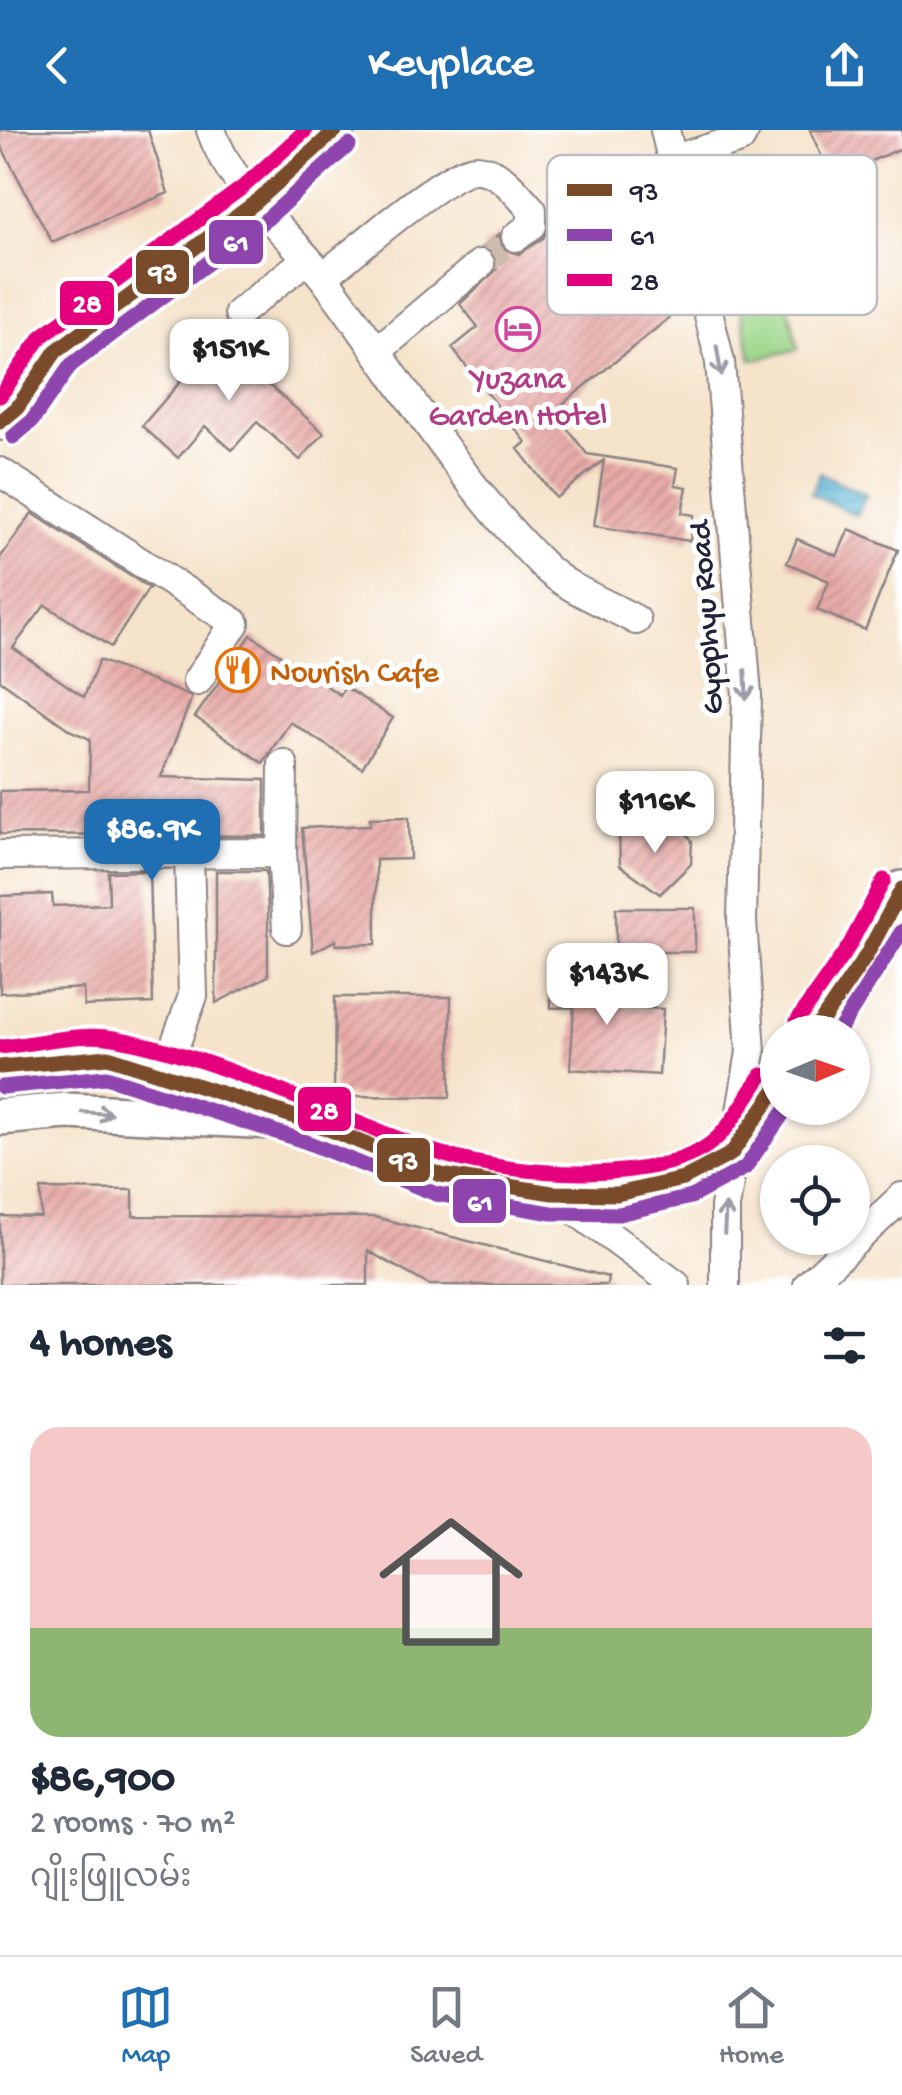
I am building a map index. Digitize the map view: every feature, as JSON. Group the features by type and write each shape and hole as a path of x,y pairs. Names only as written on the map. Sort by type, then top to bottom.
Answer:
{"main road":[{"path":"6,406 56,352 256,202 336,130"},
{"path":"826,1015 866,956 902,889"},
{"path":"0,1068 108,1057 165,1072 311,1122 442,1175 552,1193 617,1194 683,1179 731,1154 760,1112"},
{"path":"0,1117 66,1111 311,1122"}],"street":[{"path":"211,130 218,149 256,202 315,268 500,518 548,570 636,620"},
{"name":"Gyophyu Road","path":"665,130 671,155"},
{"path":"688,155 740,139 745,130"},
{"path":"239,313 315,268 448,179 475,169 500,176 532,210 532,225 516,237"},
{"path":"377,351 480,264"},
{"name":"Gyophyu Road","path":"709,315 720,362 747,694 742,921 750,1052 731,1154 725,1208 724,1285"},
{"path":"0,472 235,623 196,681"},
{"path":"283,764 282,853 287,929"},
{"path":"0,855 282,853"},
{"path":"165,1072 193,996 189,855"},
{"path":"552,1193 676,1285"},
{"path":"808,1285 902,1197"}],"green space":[{"path":"742,315 791,315 798,349 752,360"}],"water":[{"path":"820,473 866,495 856,515 811,494"}],"building":[{"path":"0,130 148,130 168,193 52,242 0,144"},
{"path":"810,130 902,130 902,148 877,159 877,155 821,155"},
{"path":"547,231 547,315 669,318 554,411 587,454 678,468 675,485 687,487 682,513 694,515 690,541 594,526 604,460 556,498 518,449 526,442 452,348 478,327 460,304 497,269 494,254 482,247 499,234 503,248 519,254"},
{"path":"226,329 271,369 262,379 324,433 300,460 257,422 232,450 205,426 178,458 142,426"},
{"path":"32,513 149,588 111,647 45,605 13,648 84,697 99,660 192,697 161,777 265,780 265,836 0,834 0,791 89,790 90,739 71,731 0,680 0,558"},
{"path":"849,529 898,550 865,630 817,610 829,581 787,563 797,539 837,556"},
{"path":"251,635 340,695 345,687 393,718 362,768 290,722 263,763 195,717"},
{"path":"409,817 410,859 376,860 376,944 336,945 336,940 313,952 302,828 370,825 370,818"},
{"path":"619,830 685,831 692,841 691,864 660,894 620,865"},
{"path":"149,871 153,1003 84,1006 83,988 0,993 0,896 52,894 53,906 109,904 108,872"},
{"path":"216,871 266,871 268,976 216,1003"},
{"path":"616,908 695,908 695,952 616,952"},
{"path":"583,962 584,1004 663,1009 659,1075 570,1069 574,1007 551,1008 549,963"},
{"path":"335,997 451,997 450,1097 334,1096"},
{"path":"41,1189 133,1190 133,1216 375,1217 608,1277 607,1285 429,1285 368,1251 368,1285 0,1285 0,1216 41,1217"}],"tunnel":[{"path":"480,264 516,237"}],"transit line":[{"name":"28","path":"0,396 42,336 243,187 306,130"},
{"name":"93","path":"0,422 17,408 56,351 256,202 336,130"},
{"name":"61","path":"13,437 32,421 71,365 268,218 349,145"},
{"name":"28","path":"801,1015 849,946 884,880"},
{"name":"93","path":"826,1015 866,956 902,889"},
{"name":"61","path":"849,1015 902,931"},
{"name":"28","path":"0,1047 87,1036 114,1038 199,1060 445,1155 546,1172 625,1171 662,1165 694,1154 724,1131 760,1078"},
{"name":"93","path":"0,1067 108,1057 311,1122 441,1175 552,1193 617,1194 683,1179 731,1154 760,1113"},
{"name":"61","path":"2,1087 106,1077 304,1141 436,1194 552,1213 619,1214 691,1197 745,1168 775,1125"}],"place":[{"name":"Yuzana Garden Hotel","path":"518,329"},
{"name":"Nourish Cafe","path":"238,670"}]}
